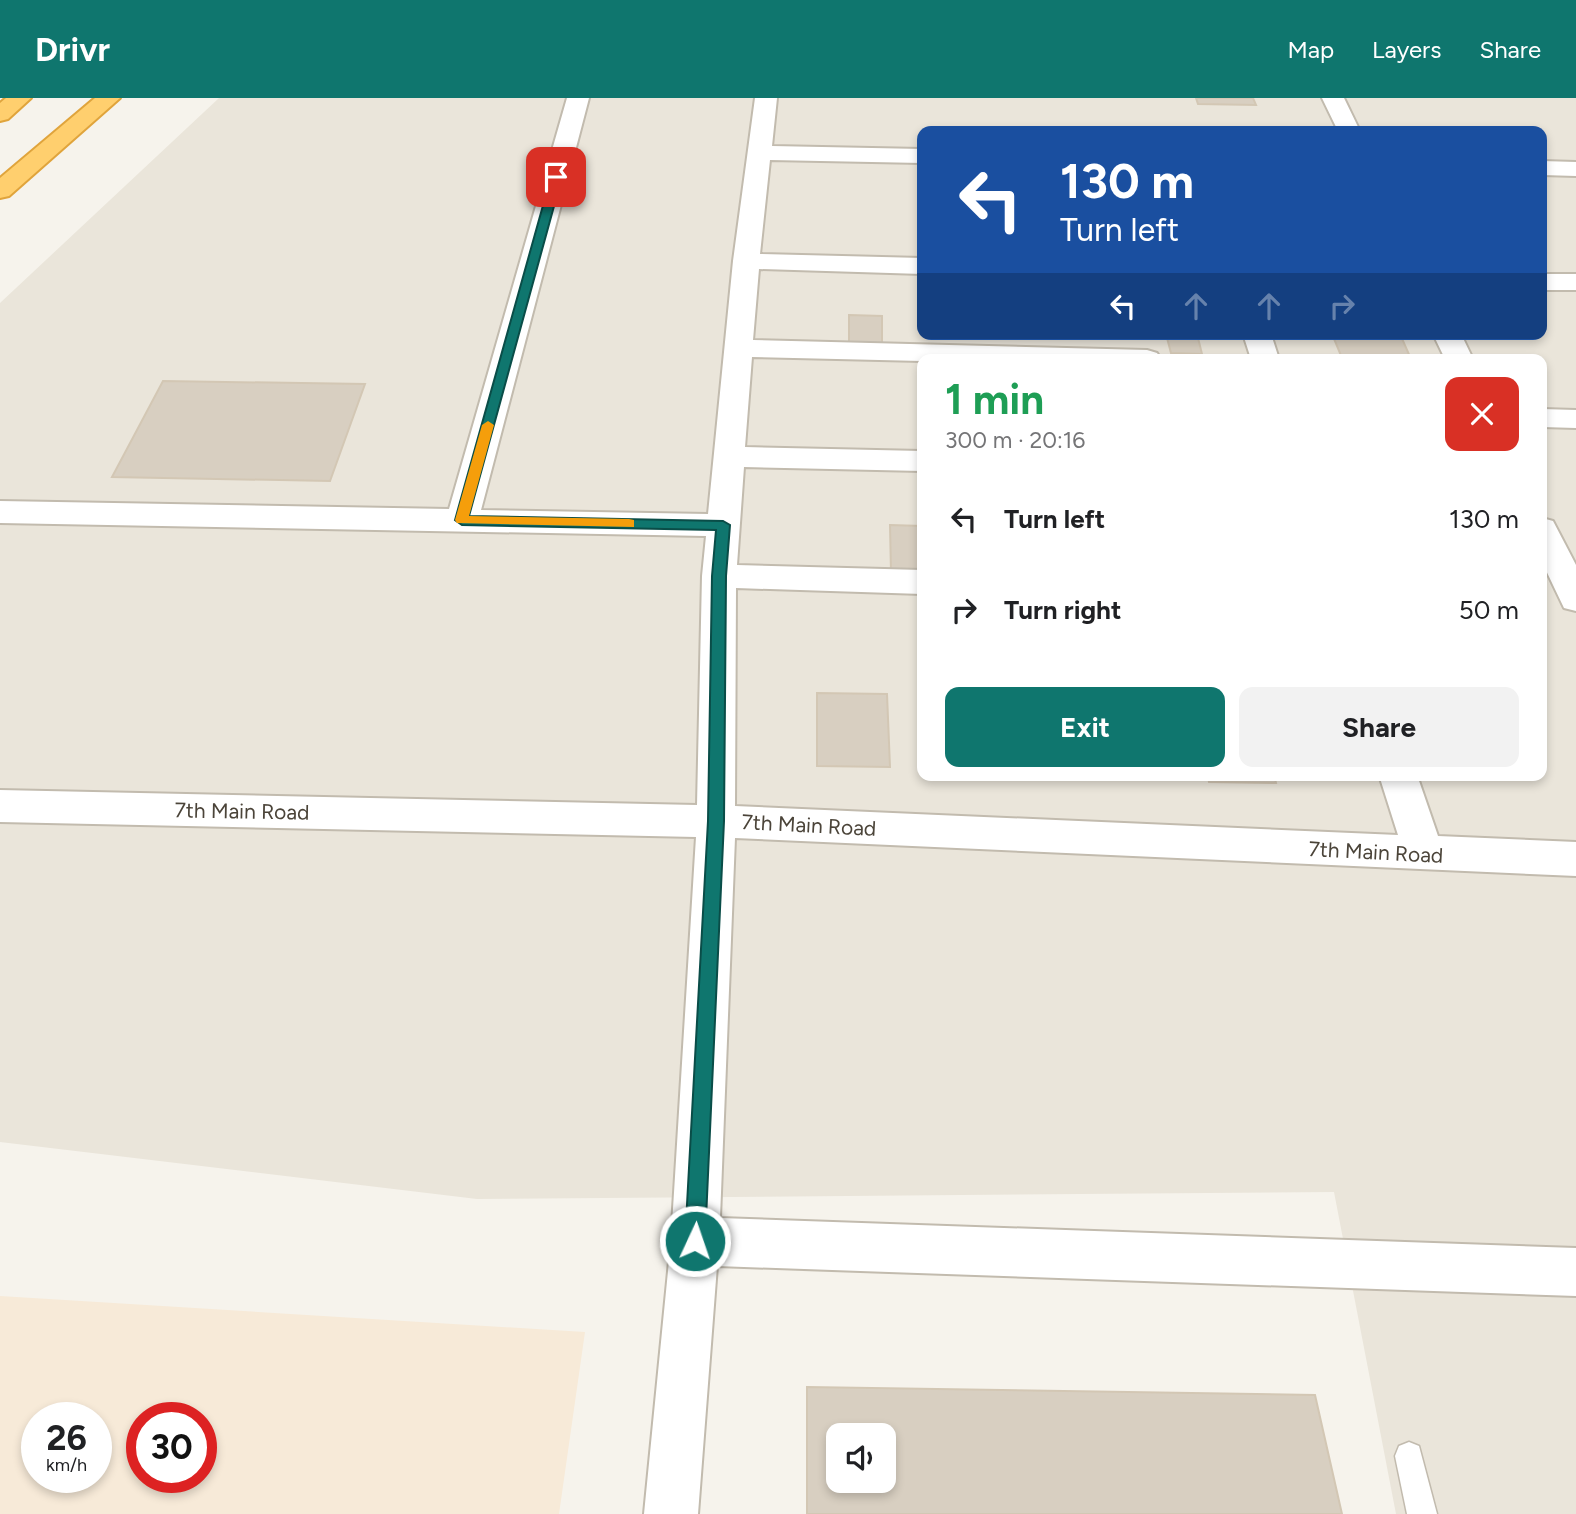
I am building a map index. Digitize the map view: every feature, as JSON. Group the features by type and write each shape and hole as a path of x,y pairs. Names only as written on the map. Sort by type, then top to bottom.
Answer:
{"highway":[{"path":"0,114 20,98"},
{"path":"0,191 109,98"}],"street":[{"path":"462,520 578,98"},
{"path":"671,1514 695,1241 716,821 719,576 746,261 766,98"},
{"path":"1333,98 1347,126"},
{"path":"759,153 917,156"},
{"path":"1547,168 1576,169"},
{"path":"746,261 917,266"},
{"path":"1547,282 1576,282"},
{"path":"739,348 962,354"},
{"path":"1547,418 1576,419"},
{"path":"729,457 917,461"},
{"path":"0,512 723,525"},
{"path":"1547,539 1575,595"},
{"path":"719,576 917,582"},
{"path":"1400,781 1424,854"},
{"name":"7th Main Road","path":"0,806 716,821 1576,859"},
{"path":"695,1241 1576,1272"}],"lane":[{"path":"1409,1456 1422,1514"}],"shaded area":[{"path":"219,98 1576,98 1576,1514 1396,1514 1334,1192 477,1199 0,1142 0,303"},
{"path":"0,1296 585,1332 559,1514 0,1514"}],"building":[{"path":"1196,98 1253,98 1256,105 1198,104"},
{"path":"849,315 882,316 882,345 849,344"},
{"path":"1168,340 1198,340 1202,354 1171,353"},
{"path":"1334,340 1403,340 1409,354 1340,354"},
{"path":"163,381 365,384 330,481 112,477"},
{"path":"890,525 917,526 917,573 891,572"},
{"path":"817,693 887,694 890,767 817,766"},
{"path":"1276,781 1276,783 1209,782"},
{"path":"807,1387 1315,1395 1342,1514 807,1514"}],"slow traffic":[{"path":"488,425 462,520 629,523"}],"route":[{"path":"556,177 462,520 723,525 719,576 716,821 695,1241"}]}
